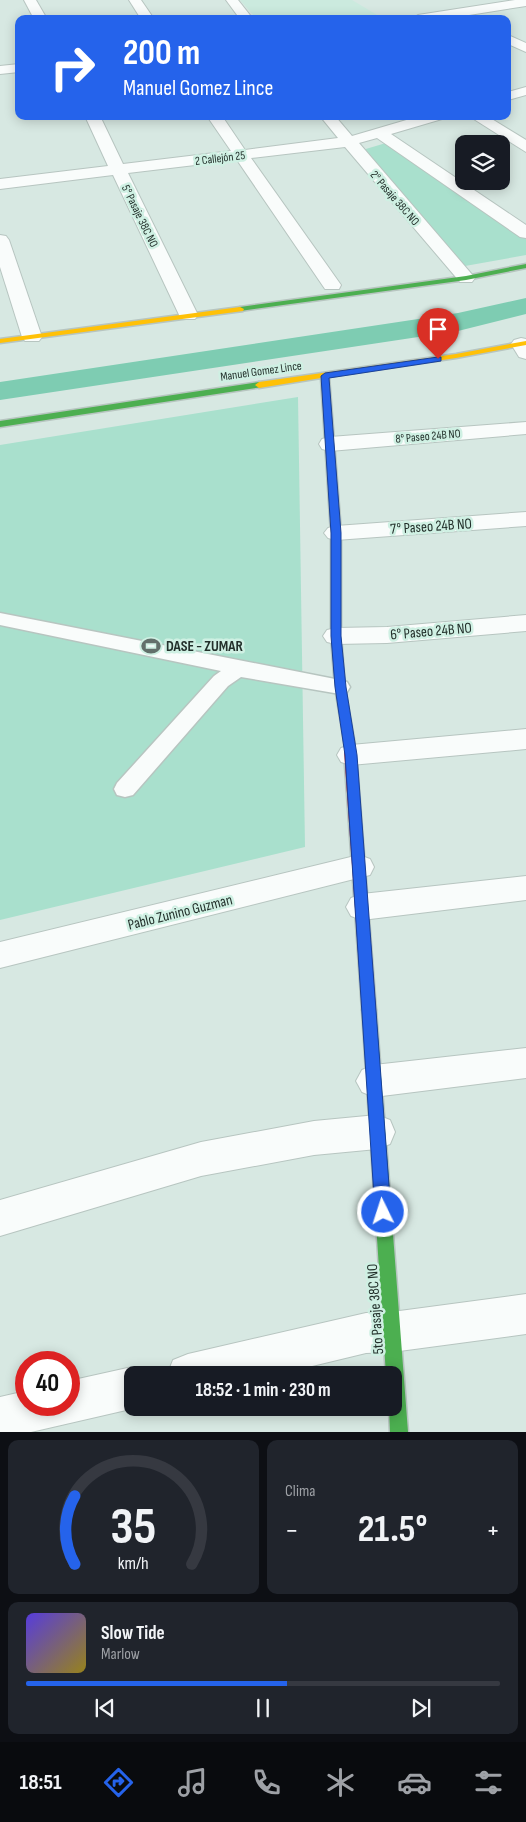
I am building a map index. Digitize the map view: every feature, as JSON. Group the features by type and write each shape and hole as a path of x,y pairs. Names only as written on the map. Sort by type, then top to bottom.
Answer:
{"main road":[{"path":"0,341 466,278 526,266"},
{"name":"Manuel Gomez Lince","path":"0,424 524,347"},
{"name":"5to Pasaje 38C NO","path":"325,376 336,533 336,636 340,687 351,755 398,1432"}],"street":[{"path":"30,0 39,15"},
{"path":"135,0 145,15"},
{"path":"232,0 244,15"},
{"path":"421,4 444,15 526,2"},
{"path":"0,70 15,68"},
{"path":"511,95 526,91"},
{"name":"5° Pasaje 38C NO","path":"94,120 188,315"},
{"path":"217,120 332,285"},
{"name":"2° Pasaje 38C NO","path":"330,120 347,142 466,278"},
{"name":"2 Callejón 25","path":"0,184 347,142 423,120"},
{"path":"482,120 526,147"},
{"path":"380,132 526,233"},
{"path":"2,252 32,337"},
{"name":"8° Paseo 24B NO","path":"330,444 526,428"},
{"name":"7° Paseo 24B NO","path":"336,533 526,519"},
{"name":"6° Paseo 24B NO","path":"336,636 526,623"},
{"path":"351,755 526,739"},
{"name":"Pablo Zunino Guzman","path":"0,956 359,867"},
{"path":"362,907 526,888"},
{"path":"374,1081 526,1063"},
{"path":"0,1218 201,1159 314,1138 377,1132"},
{"path":"226,1366 366,1333 392,1332 526,1314"},
{"path":"80,1400 124,1390"},
{"path":"0,1418 15,1415"}],"lane":[{"path":"0,619 245,670 340,687"},
{"path":"126,789 221,680 235,671 245,670"}],"shaded area":[{"path":"240,0 352,0 377,15 253,15"}],"green space":[{"path":"386,143 526,239 526,255 465,266 359,151"},
{"name":"DASE - ZUMAR","path":"298,397 305,847 0,920 0,445"}],"waterway":[{"path":"0,391 458,322 526,306"}],"traffic: fast":[{"path":"240,309 466,278 526,266"},
{"path":"0,424 259,385"},
{"path":"369,1010 399,1432"}],"traffic: slow":[{"path":"0,341 240,309"},
{"path":"259,385 456,356 526,343"},
{"path":"325,376 336,533 336,636 340,687 350,751"}],"traffic: jam":[{"path":"350,751 369,1010"}],"place":[{"name":"DASE - ZUMAR","path":"151,646"}],"route":[{"path":"383,1212 351,755 340,687 336,636 336,533 325,376 438,359"}]}
